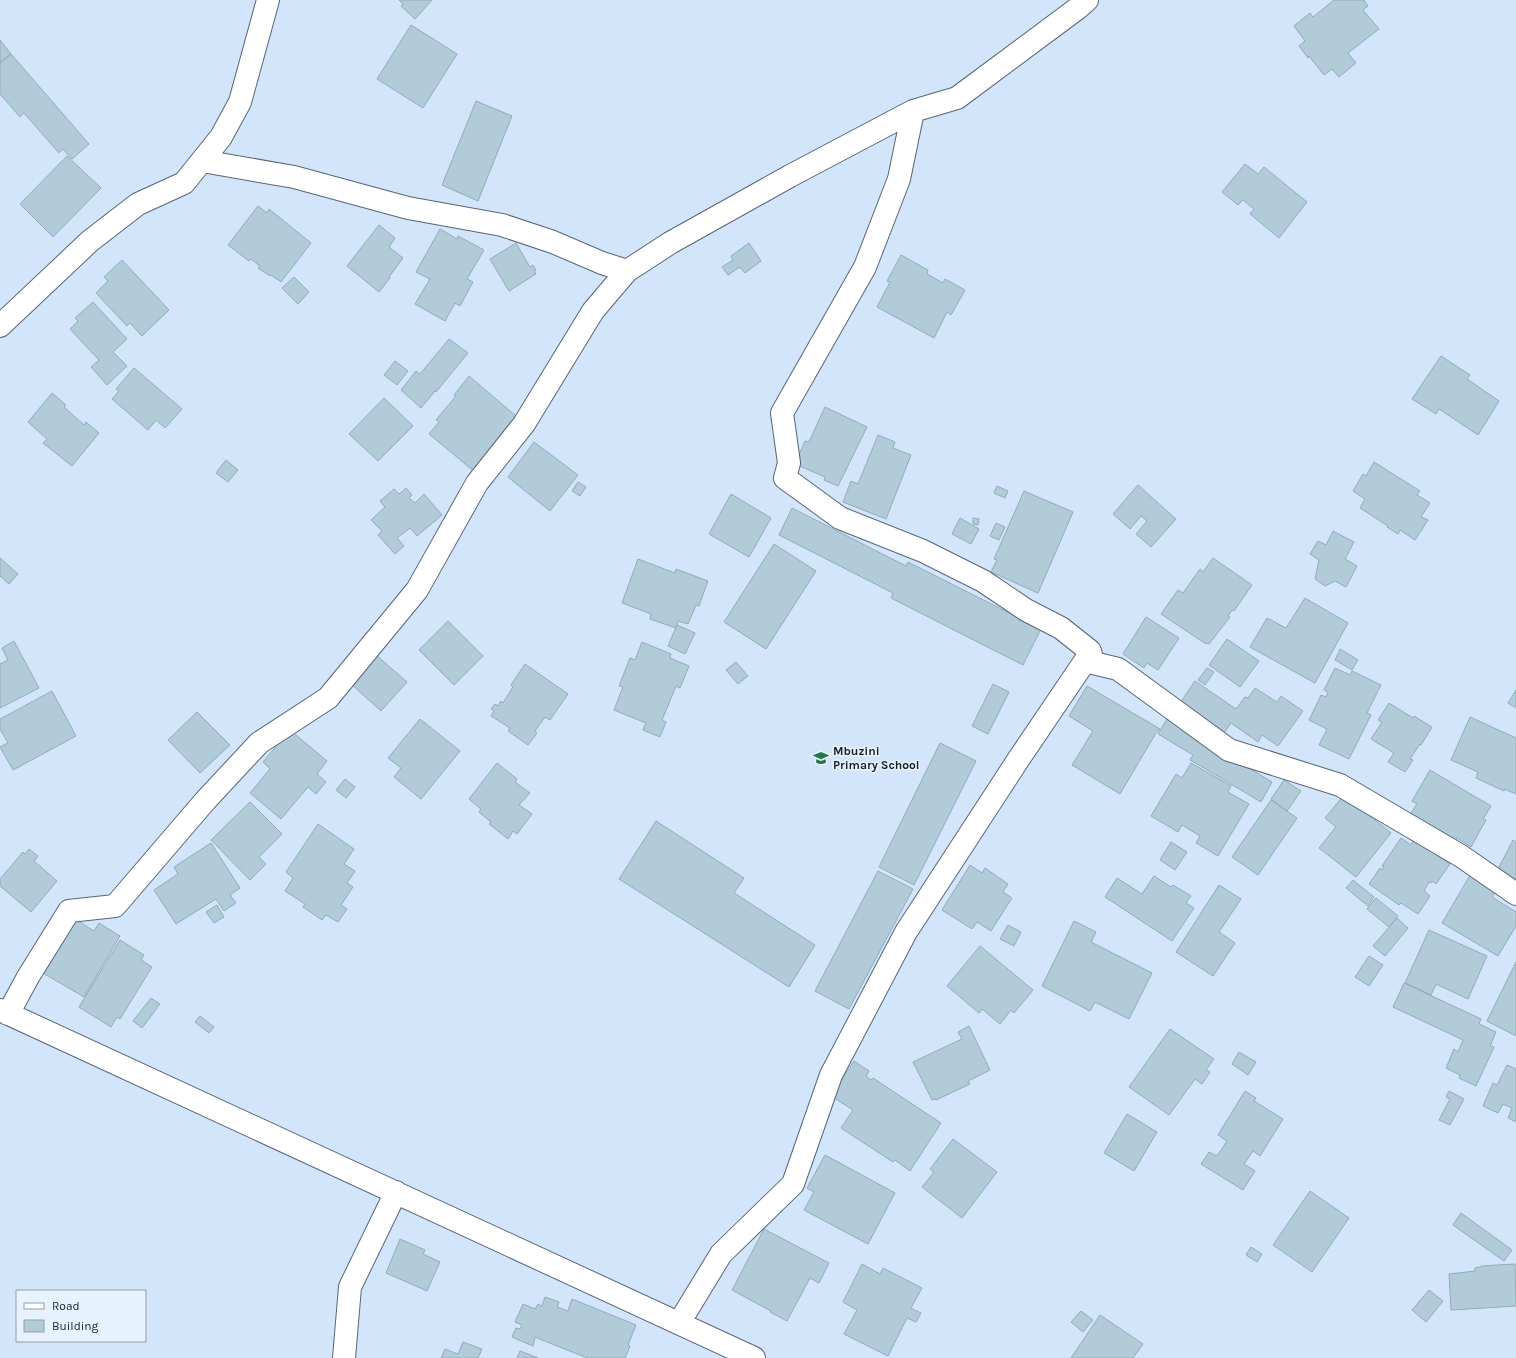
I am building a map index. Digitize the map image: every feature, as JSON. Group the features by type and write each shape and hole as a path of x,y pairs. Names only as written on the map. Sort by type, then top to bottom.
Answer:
{"street":[{"path":"0,326 90,241 138,204 184,183 221,137 240,102 268,0"},
{"path":"754,1358 4,1012 70,911 115,906 205,801 260,743 328,698 418,590 477,483 524,424 593,311 628,272 670,243 750,198 913,111 957,98 1087,0"},
{"path":"913,111 899,179 866,267 782,413 789,463 785,478 840,518 923,551 984,581 1026,610 1061,628 1090,651 1093,663"},
{"path":"202,161 294,177 408,208 502,224 553,242 602,263 628,272"},
{"path":"678,1323 721,1254 793,1184 831,1075 906,932 1018,760 1085,661 1118,669 1229,750 1340,785 1461,856 1516,894"},
{"path":"344,1358 350,1286 396,1192"}],"building":[{"path":"399,0 432,0 415,19 401,6 403,4"},
{"path":"1334,0 1364,0 1368,6 1363,10 1379,29 1348,53 1356,63 1339,77 1332,69 1324,75 1309,56 1308,58 1299,46 1305,41 1294,26 1310,13 1313,17"},
{"path":"411,25 457,54 423,108 377,79"},
{"path":"0,40 11,54 0,63"},
{"path":"11,54 89,144 72,159 63,149 59,153 24,113 20,117 0,94 0,63"},
{"path":"476,101 512,116 478,201 442,185"},
{"path":"67,156 101,188 53,237 20,204"},
{"path":"1245,164 1258,174 1264,167 1307,202 1279,238 1250,214 1254,209 1243,200 1238,205 1222,192"},
{"path":"258,206 267,213 269,209 311,243 281,282 258,268 260,266 251,259 249,261 228,245"},
{"path":"379,225 395,238 389,247 403,258 379,292 347,266"},
{"path":"440,229 457,239 458,236 484,250 467,279 473,282 460,306 455,303 445,321 415,304 430,279 416,272"},
{"path":"516,243 530,267 533,265 536,270 534,271 536,274 509,291 490,259"},
{"path":"749,243 761,261 745,273 740,267 728,275 722,267 733,260 731,256"},
{"path":"901,255 928,270 927,274 943,283 945,279 965,290 951,315 947,312 934,338 877,307 890,282 887,281"},
{"path":"122,260 169,310 142,336 130,323 127,326 96,293 108,281 104,277"},
{"path":"294,277 309,292 298,304 282,288"},
{"path":"93,302 127,339 113,352 127,366 107,385 91,367 99,360 70,329 78,321 75,318"},
{"path":"449,339 468,353 421,408 401,390 416,371 420,374"},
{"path":"1441,356 1470,375 1467,379 1499,401 1478,435 1439,409 1436,414 1412,399"},
{"path":"395,361 408,371 397,385 384,375"},
{"path":"134,368 182,409 165,428 156,420 148,430 112,399 119,391 116,389"},
{"path":"469,376 516,416 476,473 429,434 439,422 436,420 456,396 454,395"},
{"path":"52,393 66,405 64,407 84,425 86,422 99,433 72,466 43,443 47,439 28,422"},
{"path":"384,398 413,426 378,461 349,434"},
{"path":"825,407 867,427 838,486 824,480 825,477 795,464 805,441 809,442"},
{"path":"878,435 895,442 893,448 911,455 886,519 843,502 851,481 858,484"},
{"path":"534,442 578,475 550,511 508,477"},
{"path":"226,460 238,470 228,482 216,473"},
{"path":"1374,462 1420,491 1417,495 1430,503 1421,517 1428,520 1415,540 1400,530 1398,534 1360,508 1365,499 1353,491 1363,474 1366,476"},
{"path":"578,482 586,487 580,496 572,491"},
{"path":"1138,485 1176,519 1151,547 1136,534 1147,521 1141,516 1130,529 1113,514"},
{"path":"997,486 1008,491 1005,498 994,493"},
{"path":"406,488 412,495 409,498 415,503 424,494 442,515 417,536 410,528 397,538 404,546 395,554 378,535 382,531 371,520 385,507 380,501 394,489 399,494"},
{"path":"1024,491 1073,512 1038,593 991,572 997,560 994,559"},
{"path":"731,494 771,518 749,557 709,534"},
{"path":"792,508 906,566 908,562 1041,629 1023,665 891,598 893,593 779,535"},
{"path":"960,518 979,529 971,544 952,534"},
{"path":"973,518 979,519 978,525 973,524"},
{"path":"996,523 1005,527 999,540 990,536"},
{"path":"1333,531 1354,542 1345,559 1357,566 1346,587 1335,581 1325,586 1315,579 1319,560 1310,554 1318,541 1326,545"},
{"path":"774,544 816,571 766,649 724,622"},
{"path":"0,558 18,574 9,584 0,576"},
{"path":"1213,558 1252,585 1234,611 1232,610 1228,616 1230,617 1209,644 1206,644 1161,614 1178,590 1183,593 1200,569 1203,572"},
{"path":"638,559 675,573 676,569 708,581 699,606 696,605 688,624 678,621 676,628 650,619 651,614 622,603"},
{"path":"1305,598 1348,623 1315,683 1250,647 1267,618 1286,628"},
{"path":"1146,617 1179,638 1158,670 1147,663 1144,668 1123,654"},
{"path":"448,621 483,656 454,685 419,650"},
{"path":"677,625 695,633 685,654 668,646"},
{"path":"1227,639 1259,661 1240,687 1209,665"},
{"path":"14,641 39,688 0,708 0,664 8,660 2,648"},
{"path":"642,642 671,654 670,658 689,666 680,688 676,686 662,720 666,722 660,737 643,730 646,723 614,710 623,687 619,686 630,658 635,660"},
{"path":"1340,649 1358,660 1352,670 1335,660"},
{"path":"375,654 407,682 381,711 350,683"},
{"path":"736,662 748,676 738,684 726,670"},
{"path":"525,664 568,694 550,720 545,717 535,731 537,733 528,745 508,731 510,728 491,716 494,711 491,709 495,704 498,706 501,701 503,703 513,687 511,685"},
{"path":"1207,668 1214,672 1205,685 1198,680"},
{"path":"1335,668 1350,675 1352,671 1381,685 1367,713 1371,715 1349,759 1319,745 1327,729 1309,720 1321,695 1326,697 1328,692 1324,690"},
{"path":"1195,681 1236,709 1245,697 1248,698 1255,688 1277,702 1281,696 1303,711 1278,746 1262,735 1258,742 1231,723 1224,733 1180,703"},
{"path":"993,684 1009,692 988,734 972,726"},
{"path":"1087,686 1160,729 1156,733 1120,794 1072,765 1093,731 1069,716"},
{"path":"1516,690 1516,708 1508,703"},
{"path":"52,691 76,736 13,770 0,747 8,743 0,729 0,719"},
{"path":"1389,703 1413,718 1414,716 1432,727 1410,759 1413,760 1405,772 1388,762 1394,753 1371,739 1382,722 1378,720"},
{"path":"197,712 230,745 200,773 168,740"},
{"path":"1470,717 1516,738 1516,794 1504,789 1504,791 1476,778 1478,772 1451,760"},
{"path":"420,719 460,751 421,799 394,777 401,768 388,758"},
{"path":"1167,719 1272,782 1261,802 1190,760 1193,755 1158,734"},
{"path":"290,730 327,761 317,774 326,782 316,794 308,787 281,819 250,793 270,769 263,762"},
{"path":"940,743 976,761 914,885 879,867"},
{"path":"497,763 517,779 515,782 530,793 519,805 532,814 517,834 513,831 508,839 489,824 491,822 479,812 481,809 469,799"},
{"path":"1191,763 1231,786 1228,792 1249,804 1218,856 1196,843 1200,836 1182,825 1178,832 1151,816 1176,774 1182,778"},
{"path":"1430,770 1491,806 1483,819 1486,820 1471,847 1457,838 1454,844 1408,818 1417,804 1412,801"},
{"path":"345,779 355,787 346,798 336,790"},
{"path":"1284,780 1301,791 1287,811 1271,799"},
{"path":"1344,795 1391,833 1356,877 1319,848 1336,827 1325,818"},
{"path":"1271,800 1297,818 1258,875 1232,857"},
{"path":"250,802 282,834 259,857 266,864 250,880 211,840"},
{"path":"656,821 744,878 734,893 815,945 789,987 619,879"},
{"path":"318,824 354,849 344,864 355,871 347,883 353,887 341,905 347,909 338,922 326,915 322,920 303,907 305,904 285,891 293,878 286,872"},
{"path":"1401,838 1411,845 1414,840 1450,864 1436,884 1432,881 1431,883 1429,882 1424,891 1430,896 1418,914 1401,903 1399,905 1369,884 1380,868 1382,870 1384,866 1382,866"},
{"path":"1513,840 1516,842 1516,884 1496,873"},
{"path":"1171,842 1187,852 1175,870 1160,860"},
{"path":"211,843 240,888 230,895 236,903 224,911 216,899 176,924 154,890 178,874 174,867"},
{"path":"29,849 38,856 34,861 57,881 31,912 0,886 0,879 23,852 25,854"},
{"path":"970,865 982,873 985,868 1008,884 1003,892 1012,898 991,931 977,922 972,929 942,910"},
{"path":"878,871 913,889 849,1009 815,991"},
{"path":"1472,872 1498,887 1492,897 1516,912 1516,926 1498,956 1442,923"},
{"path":"1154,876 1171,887 1173,885 1191,896 1186,903 1194,908 1172,941 1105,897 1117,878 1142,894"},
{"path":"1353,880 1374,897 1368,906 1346,888"},
{"path":"1219,885 1241,899 1219,932 1235,943 1213,976 1176,952"},
{"path":"1376,898 1398,916 1389,927 1367,909"},
{"path":"217,905 224,917 214,923 206,912"},
{"path":"1397,918 1408,928 1385,956 1373,946"},
{"path":"75,919 94,931 99,923 120,936 84,997 43,973"},
{"path":"1074,921 1096,932 1091,942 1152,973 1129,1019 1095,1002 1090,1011 1042,986"},
{"path":"1008,925 1021,932 1014,946 1000,939"},
{"path":"1429,930 1487,956 1468,999 1436,984 1431,995 1405,983"},
{"path":"120,940 144,955 141,960 152,967 120,1019 117,1017 111,1027 79,1007"},
{"path":"980,946 1033,990 1014,1013 1011,1010 1000,1024 982,1009 979,1013 947,986"},
{"path":"1369,956 1383,965 1369,986 1355,977"},
{"path":"1516,962 1516,1036 1487,1021"},
{"path":"1404,983 1481,1019 1479,1024 1496,1032 1490,1046 1494,1047 1476,1086 1459,1078 1460,1075 1446,1068 1454,1049 1458,1052 1463,1040 1393,1007"},
{"path":"151,998 160,1004 142,1028 133,1021"},
{"path":"200,1016 214,1027 209,1033 195,1022"},
{"path":"969,1026 990,1070 968,1081 970,1084 936,1100 932,1100 913,1062 962,1039 958,1032"},
{"path":"1170,1029 1214,1059 1206,1070 1210,1072 1202,1084 1195,1079 1169,1115 1129,1087"},
{"path":"1239,1052 1256,1062 1248,1075 1232,1064"},
{"path":"854,1061 869,1071 866,1076 871,1080 873,1078 941,1123 910,1171 895,1160 893,1162 841,1128 853,1110 831,1096"},
{"path":"1507,1065 1516,1069 1516,1122 1508,1118 1512,1108 1503,1104 1498,1113 1483,1106 1493,1083 1497,1085"},
{"path":"1245,1091 1256,1098 1254,1101 1283,1119 1260,1156 1253,1151 1244,1164 1255,1171 1243,1190 1201,1164 1209,1152 1217,1156 1227,1141 1218,1135"},
{"path":"1449,1091 1464,1099 1450,1125 1439,1120 1450,1099 1446,1097"},
{"path":"1127,1114 1157,1132 1134,1171 1104,1153"},
{"path":"953,1139 997,1172 962,1218 922,1187 934,1172 930,1169"},
{"path":"825,1155 895,1193 868,1244 804,1210 814,1192 807,1188"},
{"path":"1310,1191 1349,1218 1312,1272 1273,1245"},
{"path":"1461,1213 1512,1250 1504,1261 1453,1225"},
{"path":"764,1229 829,1263 819,1283 810,1278 787,1321 732,1290"},
{"path":"400,1239 425,1250 423,1254 440,1262 427,1291 386,1273"},
{"path":"1251,1247 1262,1254 1257,1262 1246,1255"},
{"path":"862,1264 880,1274 883,1268 922,1288 911,1308 921,1313 916,1322 907,1318 888,1356 844,1334 857,1310 843,1302"},
{"path":"1515,1264 1516,1306 1451,1310 1449,1274 1475,1271 1475,1268 1481,1266"},
{"path":"1429,1290 1443,1301 1426,1322 1412,1310"},
{"path":"545,1297 559,1302 557,1307 568,1311 572,1299 636,1325 628,1345 630,1346 625,1358 587,1358 535,1337 533,1346 512,1337 516,1328 520,1329 522,1325 515,1322 523,1304 535,1309 538,1304 542,1306"},
{"path":"1081,1311 1093,1320 1083,1332 1071,1322"},
{"path":"1100,1315 1143,1344 1133,1358 1071,1358"},
{"path":"463,1342 482,1349 478,1358 441,1358 445,1349 458,1354"},
{"path":"520,1351 538,1358 517,1358"}],"place":[{"name":"Mbuzini Primary School","path":"821,758"}]}
